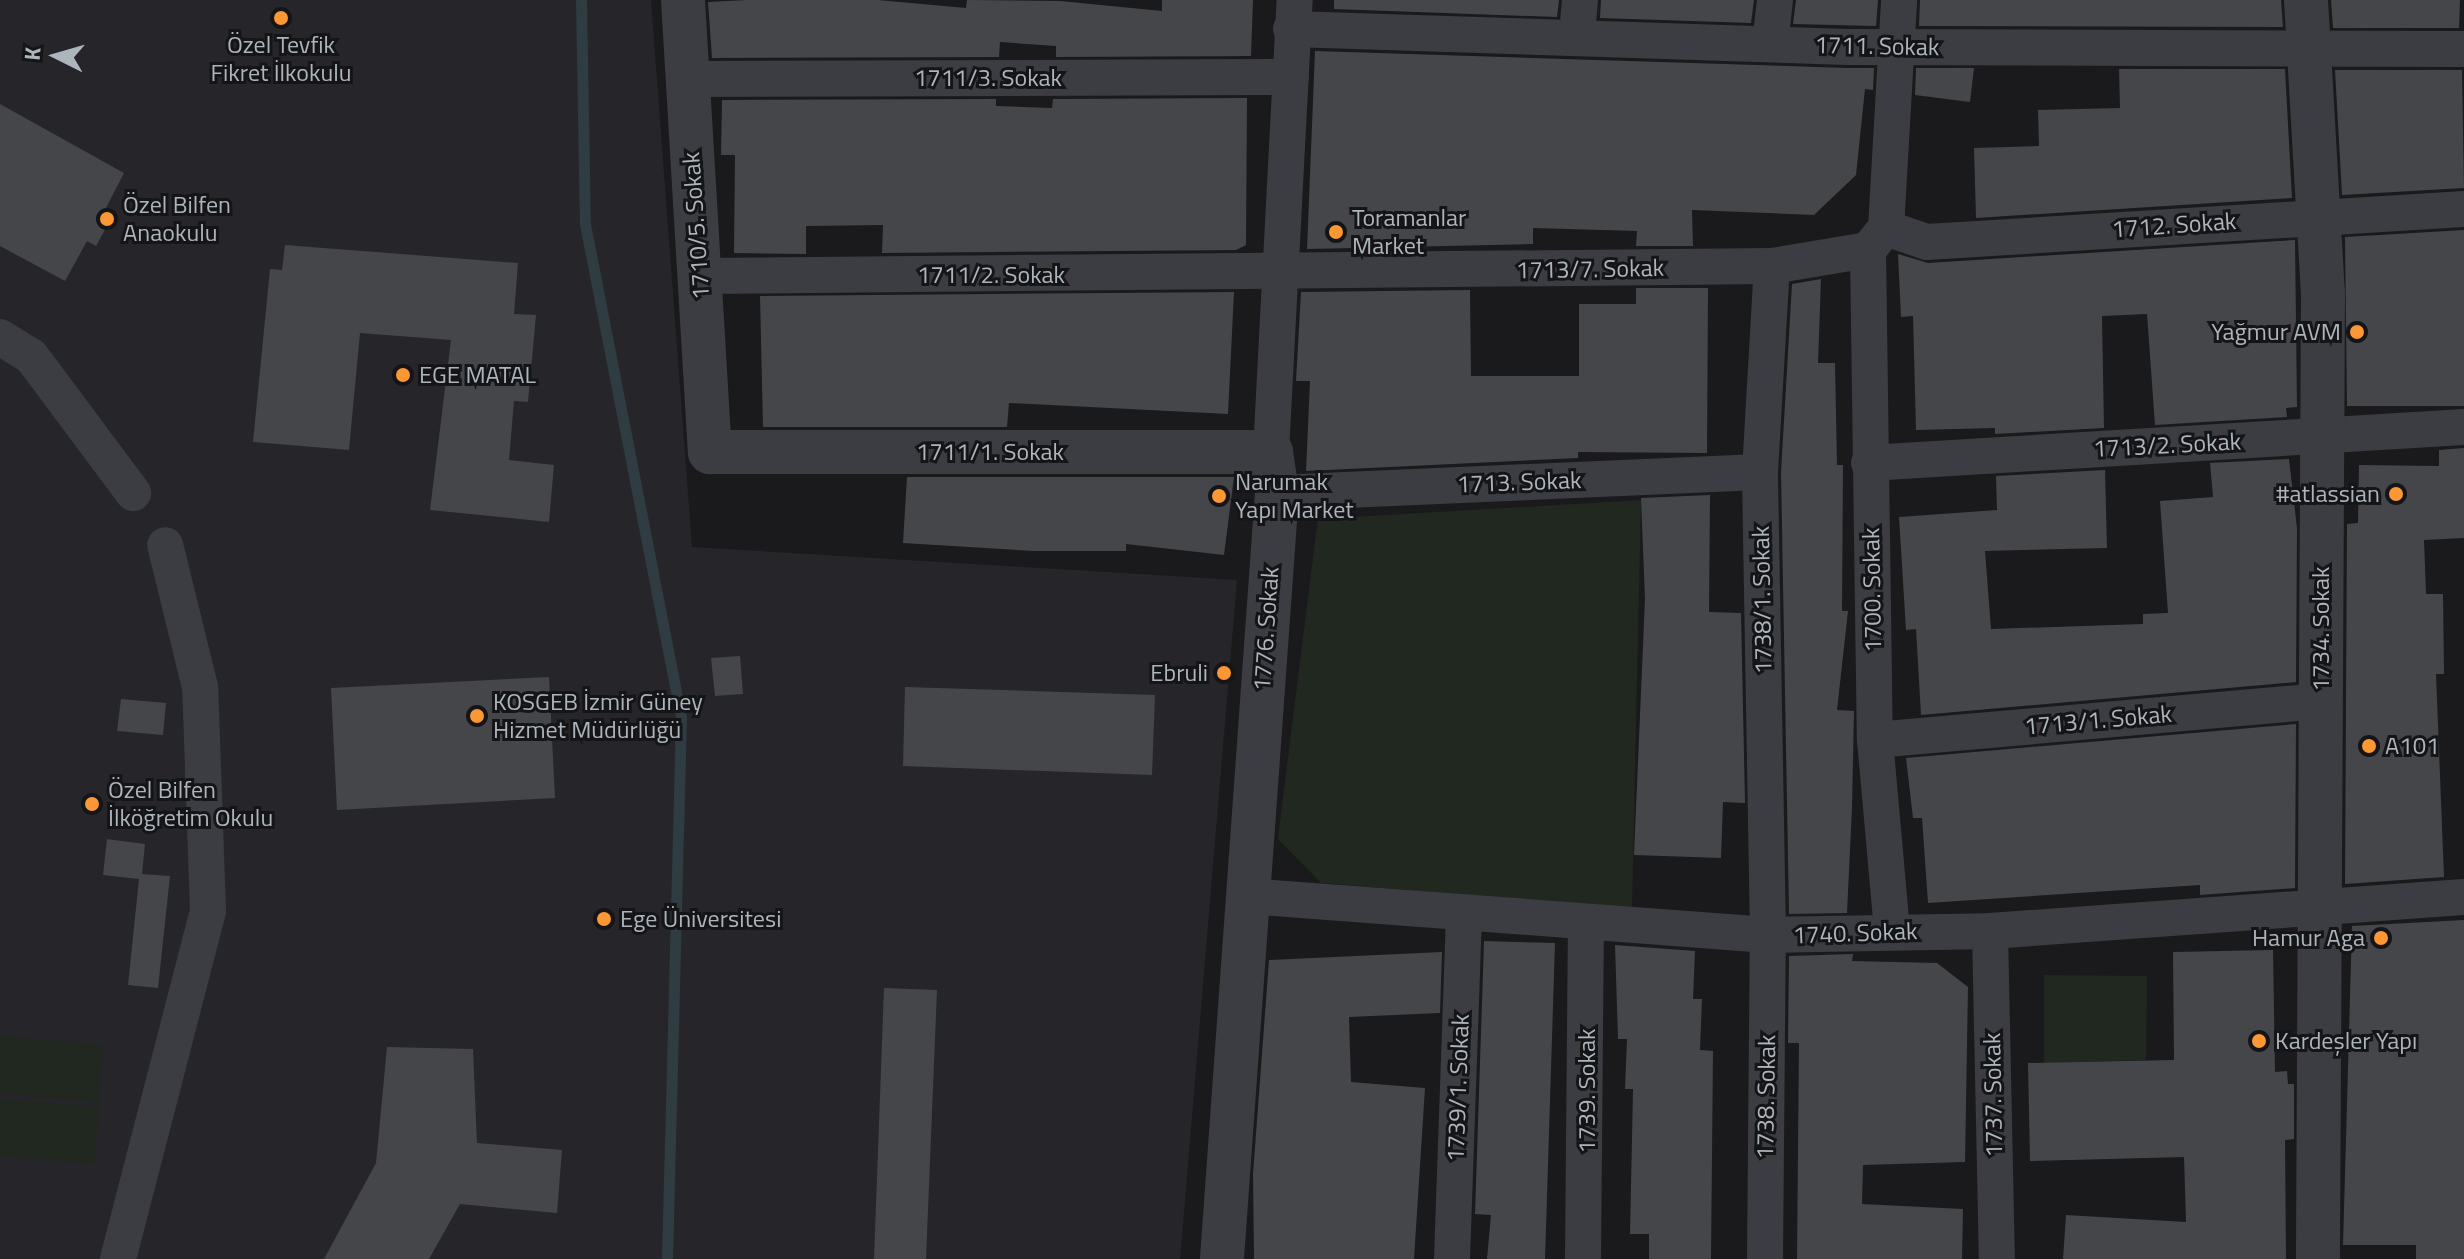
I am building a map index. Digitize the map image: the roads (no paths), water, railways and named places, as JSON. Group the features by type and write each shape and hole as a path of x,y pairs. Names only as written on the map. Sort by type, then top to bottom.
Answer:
{"street":[{"name":"1710/5. Sokak","path":"683,0 685,79 710,452"},
{"path":"1770,44 1775,0"},
{"name":"1700. Sokak","path":"1892,930 1875,740 1869,463 1877,239 1898,47 1899,0"},
{"name":"1734. Sokak","path":"2306,0 2318,216 2322,436 2318,1259"},
{"name":"1711. Sokak","path":"1293,14 1578,17 1770,44 2464,49"},
{"name":"1776. Sokak","path":"1222,1259 1274,472 1293,14"},
{"name":"1711/3. Sokak","path":"685,79 1291,77"},
{"name":"1712. Sokak","path":"1877,239 1927,242 2464,209"},
{"name":"1713/7. Sokak","path":"1281,274 1772,266 1877,239"},
{"name":"1738/1. Sokak","path":"1768,935 1760,472 1772,266"},
{"name":"1711/2. Sokak","path":"700,276 1281,274"},
{"path":"0,337 31,356 133,493"},
{"name":"1713/2. Sokak","path":"1869,463 2464,427"},
{"name":"1711/1. Sokak","path":"710,452 1274,472"},
{"name":"1713. Sokak","path":"1274,472 1760,472"},
{"path":"118,1259 208,911 200,687 165,545"},
{"name":"1713/1. Sokak","path":"1875,740 2321,701"},
{"name":"1740. Sokak","path":"1246,896 1464,917 1768,935 1892,930 1990,931 2321,904 2464,897"},
{"name":"1739/1. Sokak","path":"1452,1259 1464,917"},
{"name":"1739. Sokak","path":"1583,1259 1586,923"},
{"name":"1737. Sokak","path":"1990,931 1997,1259"},
{"name":"1738. Sokak","path":"1765,1259 1768,935"}],"waterway":[{"path":"581,0 585,224 681,717 667,1259"}],"place":[{"name":"Özel Tevfik Fikret İlkokulu","path":"281,18"},
{"name":"Özel Bilfen Anaokulu","path":"107,219"},
{"name":"Toramanlar Market","path":"1336,232"},
{"name":"Yağmur AVM","path":"2357,332"},
{"name":"EGE MATAL","path":"403,375"},
{"name":"#atlassian","path":"2396,494"},
{"name":"Narumak Yapı Market","path":"1219,496"},
{"name":"Ebruli","path":"1224,673"},
{"name":"KOSGEB İzmir Güney Hizmet Müdürlüğü","path":"477,716"},
{"name":"A101","path":"2369,746"},
{"name":"Özel Bilfen İlköğretim Okulu","path":"92,804"},
{"name":"Ege Üniversitesi","path":"604,919"},
{"name":"Hamur Aga","path":"2381,938"},
{"name":"Kardeşler Yapı","path":"2259,1041"}]}
